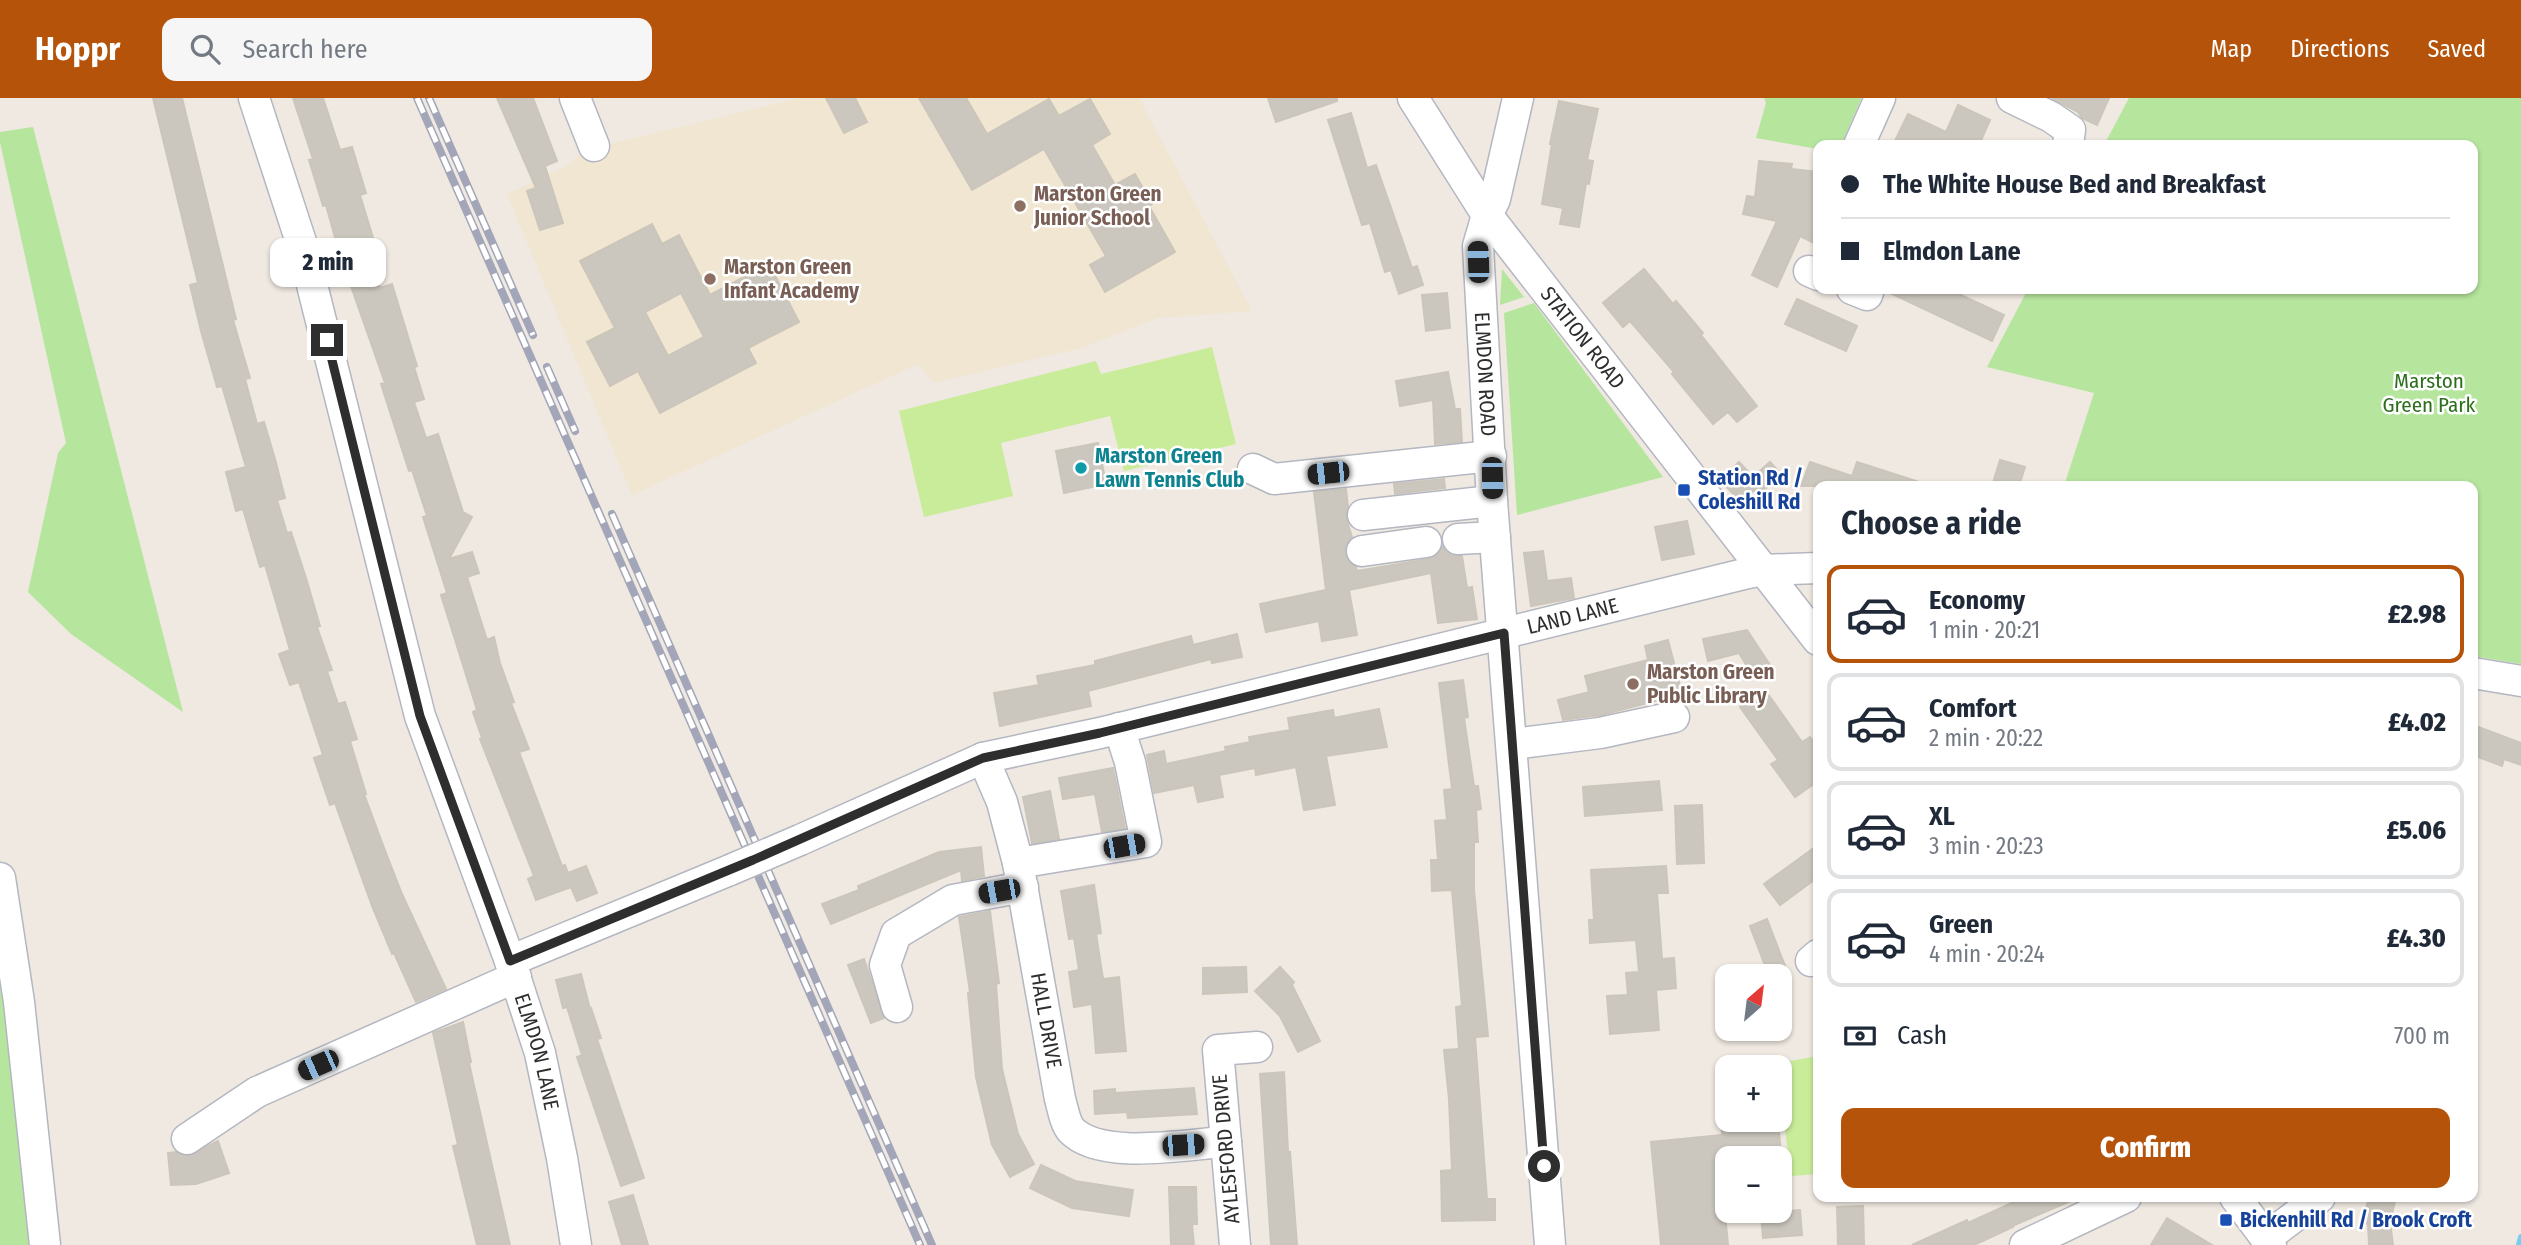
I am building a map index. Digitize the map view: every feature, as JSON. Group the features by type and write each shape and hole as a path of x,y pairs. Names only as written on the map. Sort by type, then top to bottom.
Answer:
{"street":[{"name":"ELMDON LANE","path":"254,98 302,245 420,716 513,969 540,1053 562,1158 576,1245"},
{"name":"STATION ROAD","path":"1413,98 1487,215 1813,634"},
{"name":"ELMDON ROAD","path":"1518,98 1496,199 1487,215 1478,246 1492,456 1492,501 1550,1245"},
{"path":"1860,140 1880,98"},
{"path":"2016,99 2070,130 2069,140"},
{"path":"583,100 594,146"},
{"path":"1253,469 1274,479 1492,456"},
{"path":"1363,515 1492,501"},
{"path":"1458,539 1495,537"},
{"path":"1362,551 1426,542"},
{"name":"LAND LANE","path":"187,1139 257,1092 513,969 983,758 1119,728 1762,570 1813,568"},
{"path":"2478,674 2521,681"},
{"path":"1513,744 1600,733 1674,717"},
{"path":"897,1007 885,965 896,934 953,900 1020,875 1146,842 1130,762 1119,728"},
{"name":"HALL DRIVE","path":"983,758 1002,802 1020,875 1060,1100 1069,1128 1083,1140 1104,1146 1140,1148 1226,1142"},
{"path":"0,878 19,1002 45,1245"},
{"name":"AYLESFORD DRIVE","path":"1235,1245 1218,1050 1257,1047"},
{"path":"2025,1245 2115,1202"},
{"path":"2239,1202 2268,1241 2314,1202"}],"shaded area":[{"path":"800,98 1139,98 1252,311 1158,318 1081,348 934,383 918,364 632,495 507,194 565,167 583,152 601,146"}],"green space":[{"path":"1764,98 1861,98 1843,140 1813,140 1813,148 1756,138 1766,103"},
{"name":"Marston Green Park","path":"2129,98 2521,98 2521,664 2478,657 2478,481 2066,481 2094,393 1987,367 2025,294 2478,294 2478,140 2107,140"},
{"path":"33,127 183,712 71,634 28,592 58,453 66,443 0,142 0,132"},
{"path":"1502,269 1524,297 1500,305"},
{"path":"1534,303 1663,477 1517,515 1504,313"},
{"path":"1212,347 1236,444 1124,471 1110,416 1001,443 1013,496 924,517 899,411 1096,361 1101,374"},
{"path":"0,930 46,1245 0,1245"},
{"path":"1813,1057 1813,1174 1792,1176 1792,1146 1787,1146 1785,1132 1792,1132 1792,1061"}],"building":[{"path":"153,98 182,98 236,319 233,320 250,378 245,379 257,424 264,422 275,459 285,498 277,500 287,533 291,532 306,578 320,626 317,627 332,670 327,671 338,704 345,702 357,739 350,741 364,794 384,848 446,989 416,1002 372,906 335,803 330,805 314,758 323,755 299,682 290,685 279,654 290,650 265,565 260,567 243,509 236,511 226,472 246,467 222,386 217,387 201,331 190,285 198,283"},
{"path":"293,98 323,98 340,150 352,147 366,193 360,195 374,241 366,243 380,288 392,284 417,366 414,367 424,399 414,402 426,438 438,434 463,512 472,517 449,559 472,552 479,573 467,577 487,640 494,637 514,702 511,703 529,749 519,752 562,866 565,865 568,873 586,866 597,893 577,901 571,887 536,900 528,879 534,876 480,739 482,738 473,712 477,710 441,595 447,593 423,517 427,516 412,470 409,471 381,384 385,383 339,252 326,205 323,206 309,160 313,159"},
{"path":"497,98 533,98 557,161 545,166 563,223 540,230 527,191 536,188"},
{"path":"826,98 855,98 867,122 844,133"},
{"path":"919,98 966,98 987,134 1049,99 1059,116 1090,99 1110,134 1092,145 1115,185 1135,174 1152,204 1149,206 1175,252 1105,292 1090,265 1106,256 1044,149 972,190"},
{"path":"1268,98 1337,98 1337,101 1276,122"},
{"path":"2052,98 2109,98 2097,125"},
{"path":"1559,101 1598,109 1587,160 1593,161 1589,184 1586,183 1579,227 1560,224 1563,208 1542,204"},
{"path":"1958,105 1990,120 1981,140 1895,140 1908,114 1946,132"},
{"path":"1351,113 1367,168 1376,165 1412,268 1417,266 1423,285 1399,294 1391,270 1385,272 1370,223 1362,225 1328,120"},
{"path":"1759,161 1792,164 1791,169 1813,171 1813,242 1800,236 1777,287 1752,275 1777,221 1743,214 1747,196 1755,197"},
{"path":"652,224 662,244 679,235 710,295 769,264 799,322 748,348 756,363 660,413 638,371 610,386 587,342 615,328 580,261","holes":["681,293 704,337 668,356 645,312"]},
{"path":"1644,269 1673,304 1676,301 1703,333 1701,335 1757,406 1737,422 1728,412 1713,424 1672,374 1674,372 1630,321 1623,327 1603,303"},
{"path":"1447,293 1450,328 1426,331 1422,295"},
{"path":"1892,294 1959,294 2004,315 1992,341"},
{"path":"1797,299 1857,326 1846,351 1785,324"},
{"path":"1448,372 1455,409 1460,409 1462,442 1435,444 1433,400 1400,406 1396,381"},
{"name":"Marston Green Lawn Tennis Club","path":"1098,443 1106,484 1064,493 1056,451"},
{"path":"2000,460 2025,467 2021,481 1994,481"},
{"path":"1739,462 1753,477 1770,462 1781,474 1759,495 1754,490 1741,502 1720,480"},
{"path":"1810,462 1852,476 1857,462 1916,481 1813,481 1813,486 1801,486"},
{"path":"1444,479 1445,488 1395,494 1394,484"},
{"path":"1346,489 1346,518 1352,537 1346,544 1345,553 1357,571 1428,559 1437,555 1443,546 1450,554 1462,556 1467,588 1472,587 1477,619 1438,623 1431,573 1349,590 1357,635 1322,641 1319,621 1266,632 1260,604 1326,590 1314,492"},
{"path":"1687,521 1694,554 1662,560 1655,527"},
{"path":"1543,551 1547,581 1571,578 1574,598 1531,606 1524,553"},
{"path":"1747,630 1770,665 1753,676 1739,653 1708,661 1703,639"},
{"path":"1237,634 1242,657 1212,663 1211,659 1088,691 1091,706 1000,726 994,693 1039,685 1037,676 1095,665 1095,661 1191,636 1193,645"},
{"name":"Marston Green Public Library","path":"1668,640 1682,694 1601,715 1563,720 1558,700 1589,692 1585,676 1648,660 1645,646"},
{"path":"1463,680 1468,717 1464,718 1474,786 1478,786 1481,809 1476,810 1478,842 1474,842 1474,890 1488,1036 1475,1037 1487,1199 1495,1199 1495,1220 1442,1221 1441,1171 1452,1170 1444,1050 1459,1049 1456,1007 1462,1006 1452,890 1432,891 1431,860 1438,860 1435,821 1447,820 1444,790 1452,789 1439,683"},
{"path":"1765,690 1802,742 1810,737 1813,741 1813,784 1795,797 1771,764 1778,760 1740,707"},
{"path":"1379,709 1387,747 1326,756 1335,805 1304,810 1296,767 1256,775 1255,768 1219,775 1223,797 1198,802 1194,785 1154,793 1147,755 1164,751 1166,764 1226,751 1225,747 1250,742 1249,737 1290,730 1288,718 1333,710 1334,718"},
{"path":"2478,727 2521,743 2521,765 2504,759 2502,766 2478,757"},
{"path":"1113,768 1125,828 1102,832 1095,794 1063,799 1059,778"},
{"path":"1659,781 1662,810 1585,816 1583,787"},
{"path":"1050,791 1059,839 1032,843 1023,797"},
{"path":"1702,805 1704,863 1677,864 1675,806"},
{"path":"981,847 984,876 962,881 961,870 831,924 822,904 859,890 858,886 939,852"},
{"path":"1813,849 1813,881 1780,905 1764,884"},
{"path":"1666,866 1668,893 1657,893 1662,959 1674,958 1676,988 1656,990 1659,1030 1610,1034 1607,996 1628,995 1626,973 1639,972 1636,940 1590,943 1589,920 1594,920 1591,870"},
{"path":"1094,885 1101,933 1096,934 1103,979 1119,977 1126,1051 1096,1053 1092,1004 1074,1007 1069,972 1079,970 1074,938 1069,939 1061,891"},
{"path":"990,911 999,983 996,984 1002,1069 1018,1134 1034,1164 1010,1177 992,1145 976,1077 970,992 959,917"},
{"path":"1767,919 1784,964 1764,964 1750,926"},
{"path":"864,959 884,1018 871,1023 848,965"},
{"path":"1246,967 1247,992 1203,994 1203,968"},
{"path":"1280,967 1294,982 1292,985 1320,1041 1298,1052 1280,1016 1255,991"},
{"path":"581,974 601,1038 597,1039 644,1178 621,1186 577,1057 582,1055 567,1007 563,1008 556,980"},
{"path":"463,1022 471,1062 469,1063 510,1245 477,1245 453,1146 458,1145 433,1033"},
{"path":"1284,1072 1297,1245 1271,1245 1260,1074"},
{"path":"1194,1088 1197,1114 1128,1118 1127,1112 1095,1114 1094,1091 1115,1089 1115,1093"},
{"path":"1722,1132 1779,1132 1780,1146 1715,1146 1715,1223 1726,1223 1728,1245 1661,1245 1651,1142 1722,1135"},
{"path":"218,1141 229,1173 196,1184 171,1185 168,1153 176,1152 189,1156"},
{"path":"1041,1165 1075,1181 1133,1190 1129,1216 1072,1208 1030,1188"},
{"path":"1169,1187 1196,1187 1197,1224 1192,1224 1194,1245 1171,1245"},
{"path":"633,1195 648,1245 622,1245 609,1202"},
{"path":"2014,1202 2068,1202 1974,1245 1912,1245 1967,1220 1968,1223"},
{"path":"2368,1202 2395,1202 2390,1222 2393,1245 2369,1245 2368,1224 2362,1223"},
{"path":"1863,1206 1864,1245 1838,1245 1837,1207"},
{"path":"1800,1210 1802,1235 1763,1238 1762,1223 1792,1223 1792,1211"},
{"path":"2167,1218 2212,1245 2151,1245"}],"waterway":[{"path":"2519,1245 2521,1237"}],"railway":[{"path":"417,98 920,1245"},
{"path":"429,98 533,335"},
{"path":"547,367 575,431"},
{"path":"612,514 932,1245"}],"place":[{"name":"Marston Green Junior School","path":"1020,206"},
{"name":"Marston Green Infant Academy","path":"710,279"},
{"name":"Marston Green Lawn Tennis Club","path":"1081,468"},
{"name":"Station Rd / Coleshill Rd","path":"1684,490"},
{"name":"Marston Green Public Library","path":"1633,684"},
{"name":"Bickenhill Rd / Brook Croft","path":"2226,1220"}],"route":[{"path":"327,340 420,716 510,961 753,860 983,758 1100,733 1504,633 1544,1166"}]}
